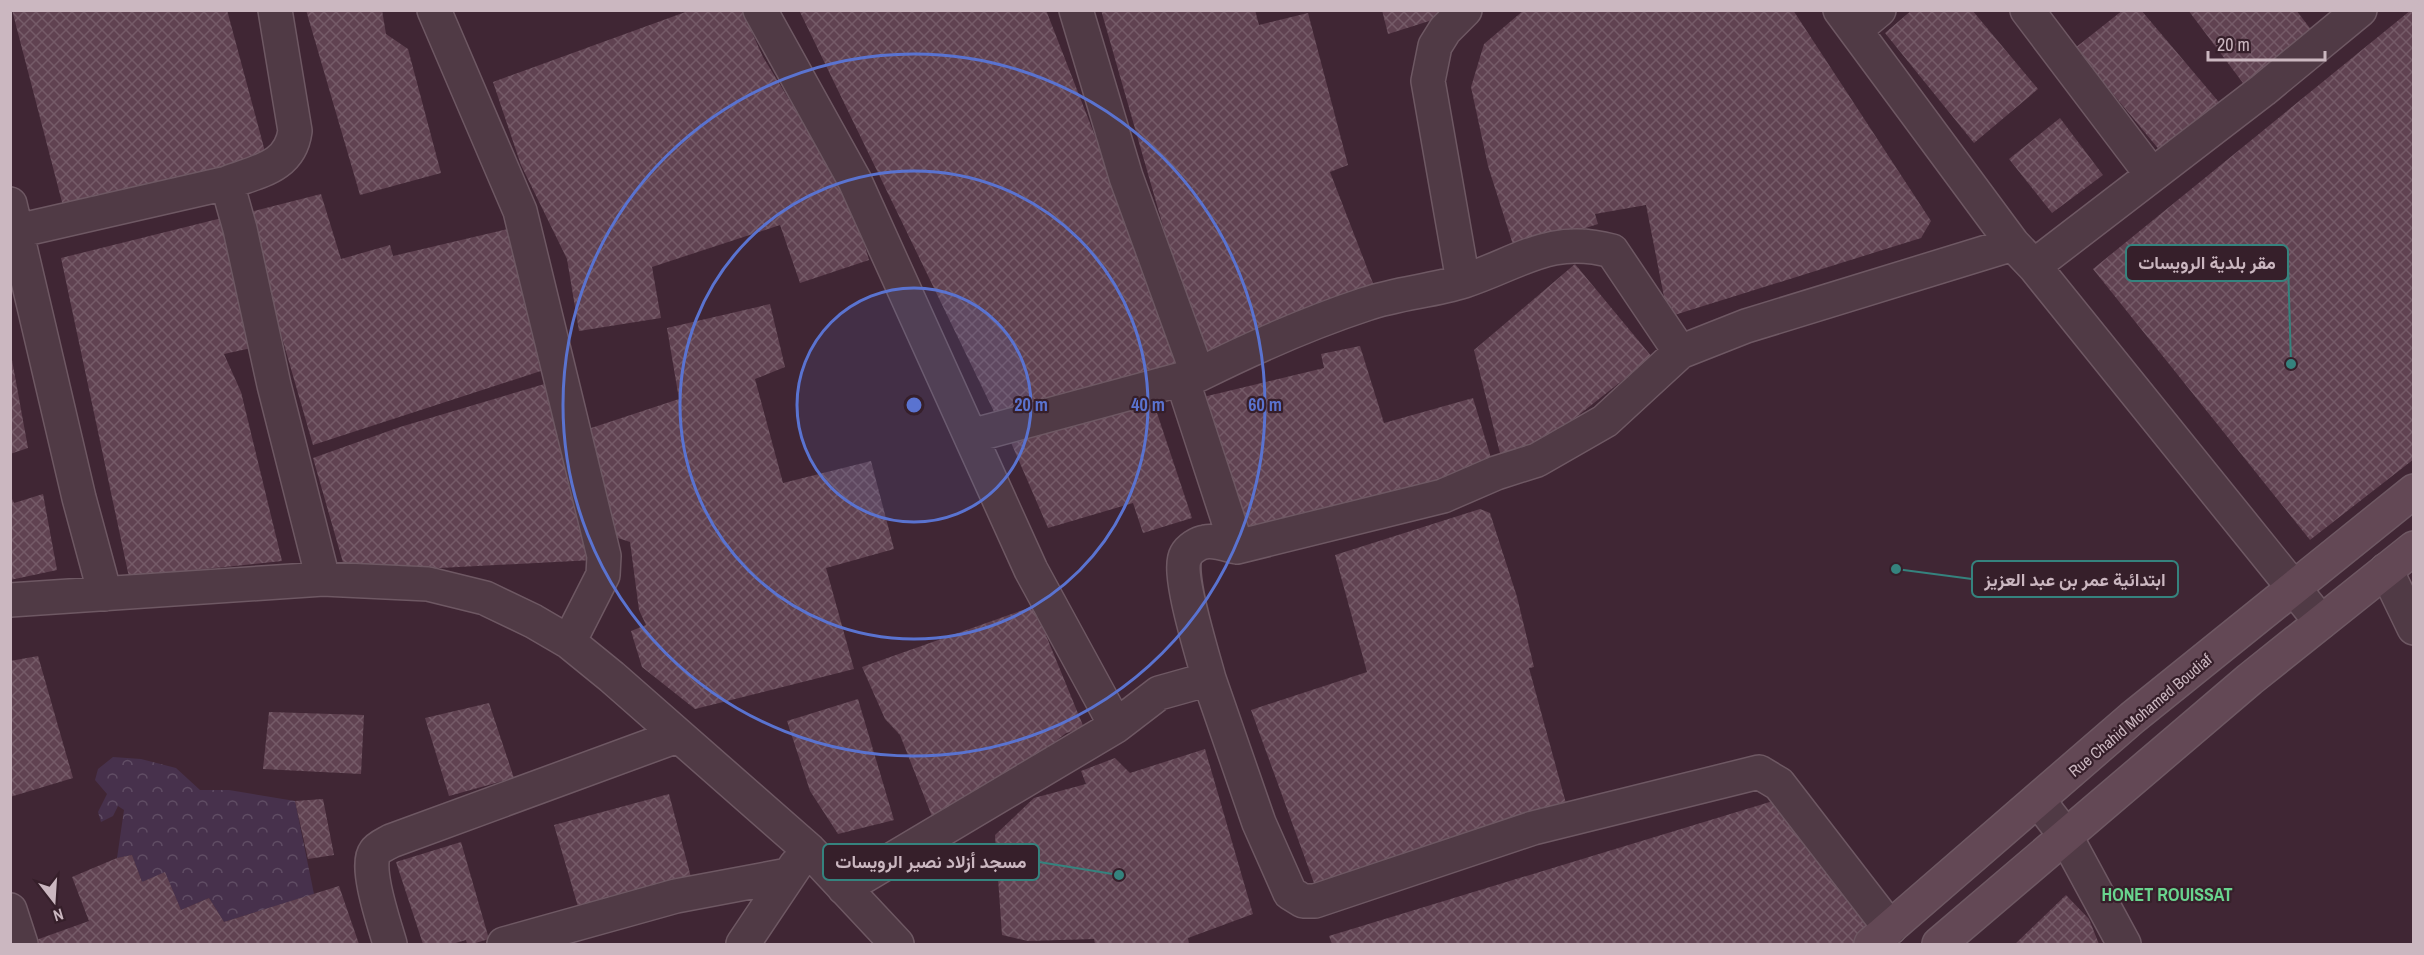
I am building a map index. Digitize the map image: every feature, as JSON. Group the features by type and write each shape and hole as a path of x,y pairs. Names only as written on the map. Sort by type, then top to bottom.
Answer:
{"main road":[{"name":"Rue Chahid Mohamed Boudiaf","path":"1880,936 2132,718 2414,491"},
{"path":"1939,945 2065,835 2321,621 2414,548"}],"street":[{"path":"105,594 14,217 227,183 282,161 293,144 295,131 275,10"},
{"path":"434,10 520,211 604,556 603,575 569,642"},
{"path":"760,10 855,181 1031,570 1116,726"},
{"path":"1076,10 1190,377 1237,547"},
{"path":"1463,281 1428,81 1435,46 1445,30 1466,10"},
{"path":"2026,10 2152,175"},
{"path":"1880,936 1779,784 1759,772 1533,828 1315,901 1296,899 1290,893 1259,823 1209,679 1187,600 1185,556 1193,547 1206,541 1237,547 1443,496 1496,473 1537,460 1605,421 1680,352 1746,326 2023,255 2152,175 2263,90 2360,10"},
{"path":"1858,17 2023,255 2321,621"},
{"path":"227,183 240,230 274,385 323,579"},
{"path":"971,436 1190,377 1261,344 1367,303 1463,281 1532,254 1568,244 1590,245 1612,251 1680,352"},
{"path":"2386,570 2414,628"},
{"path":"10,600 323,579 428,584 484,598 533,621 569,642 676,736 733,781 809,850 897,945"},
{"path":"844,888 1116,726 1159,693 1209,679"},
{"path":"390,945 371,862 375,851 402,837 676,736"},
{"path":"2038,800 2065,835 2124,945"},
{"path":"743,945 788,875 809,850"},
{"path":"504,945 676,896 788,875"},
{"path":"10,910 21,945"}],"green space":[{"path":"113,757 141,759 176,768 200,790 229,790 295,801 314,894 224,922 209,898 181,910 165,873 142,882 132,855 117,858 124,810 118,806 113,816 101,822 98,812 107,794 95,780 98,769"}],"building":[{"path":"12,10 227,10 267,159 63,206"},
{"path":"306,10 382,10 386,34 408,49 441,173 360,195"},
{"path":"691,10 742,10 763,57 852,202 869,260 800,283 780,225 652,267 661,318 579,331 567,259 521,165 493,82"},
{"path":"799,10 1046,10 1186,370 998,420"},
{"path":"1101,10 1255,10 1259,25 1308,13 1348,165 1330,172 1376,291 1202,362"},
{"path":"1382,10 1461,10 1461,11 1388,34"},
{"path":"1524,10 1793,10 1931,221 1921,238 1668,317 1646,205 1595,214 1598,224 1515,251 1488,166 1471,87 1484,44"},
{"path":"1912,10 1972,10 2038,89 1974,143 1885,33"},
{"path":"2123,10 2141,10 2223,107 2166,158 2075,48"},
{"path":"2188,10 2296,10 2316,36 2249,91"},
{"path":"2411,10 2414,10 2414,459 2310,540 2093,269"},
{"path":"2060,118 2103,175 2052,213 2009,159"},
{"path":"321,194 341,259 390,245 393,256 516,227 553,367 313,445 246,213"},
{"path":"230,216 261,346 224,354 241,392 282,561 129,577 61,258"},
{"path":"1575,264 1652,357 1527,456 1502,461 1474,350"},
{"path":"770,304 785,367 755,379 783,483 871,461 894,549 826,568 854,669 695,709 642,667 631,631 646,625 639,610 630,542 606,534 582,431 679,399 667,328"},
{"path":"1360,346 1384,423 1473,398 1494,468 1244,535 1199,398 1324,368 1321,354"},
{"path":"10,349 28,448 10,454"},
{"path":"558,380 593,560 346,573 313,458 400,427"},
{"path":"1153,401 1192,518 1143,533 1133,503 1048,528 1006,431"},
{"path":"43,494 57,570 10,580 10,495 14,503"},
{"path":"1480,509 1490,513 1517,597 1534,667 1529,668 1567,807 1318,894 1251,710 1367,672 1335,555"},
{"path":"1034,606 1084,728 1066,733 1021,769 935,824 900,735 885,719 862,667"},
{"path":"38,656 73,778 10,797 10,661"},
{"path":"858,699 894,820 838,834 810,791 787,721"},
{"path":"489,703 514,778 449,796 425,718"},
{"path":"269,712 364,715 361,774 263,769"},
{"path":"1205,749 1253,914 1188,938 1189,944 1095,944 1094,939 1028,941 1002,935 995,835 1034,798 1086,784 1081,771 1115,758 1130,773"},
{"path":"669,794 692,881 579,910 554,825"},
{"path":"323,799 334,855 308,859 295,801"},
{"path":"1773,801 1875,929 1855,944 1332,944 1329,936"},
{"path":"461,842 489,939 472,944 467,944 466,940 452,944 423,944 396,862"},
{"path":"132,855 142,882 165,872 181,910 209,898 224,922 339,886 359,944 38,944 36,940 89,921 72,877 117,858"},
{"path":"2066,895 2089,919 2099,944 2015,944"}],"place":[{"name":"مقر بلدية الرويسات","path":"2291,364"},
{"name":"ابتدائية عمر بن عبد العزيز","path":"1896,569"},
{"name":"مسجد أزلاد نصير الرويسات","path":"1119,875"}],"district":[{"name":"HONET ROUISSAT","path":"2167,894"}]}
